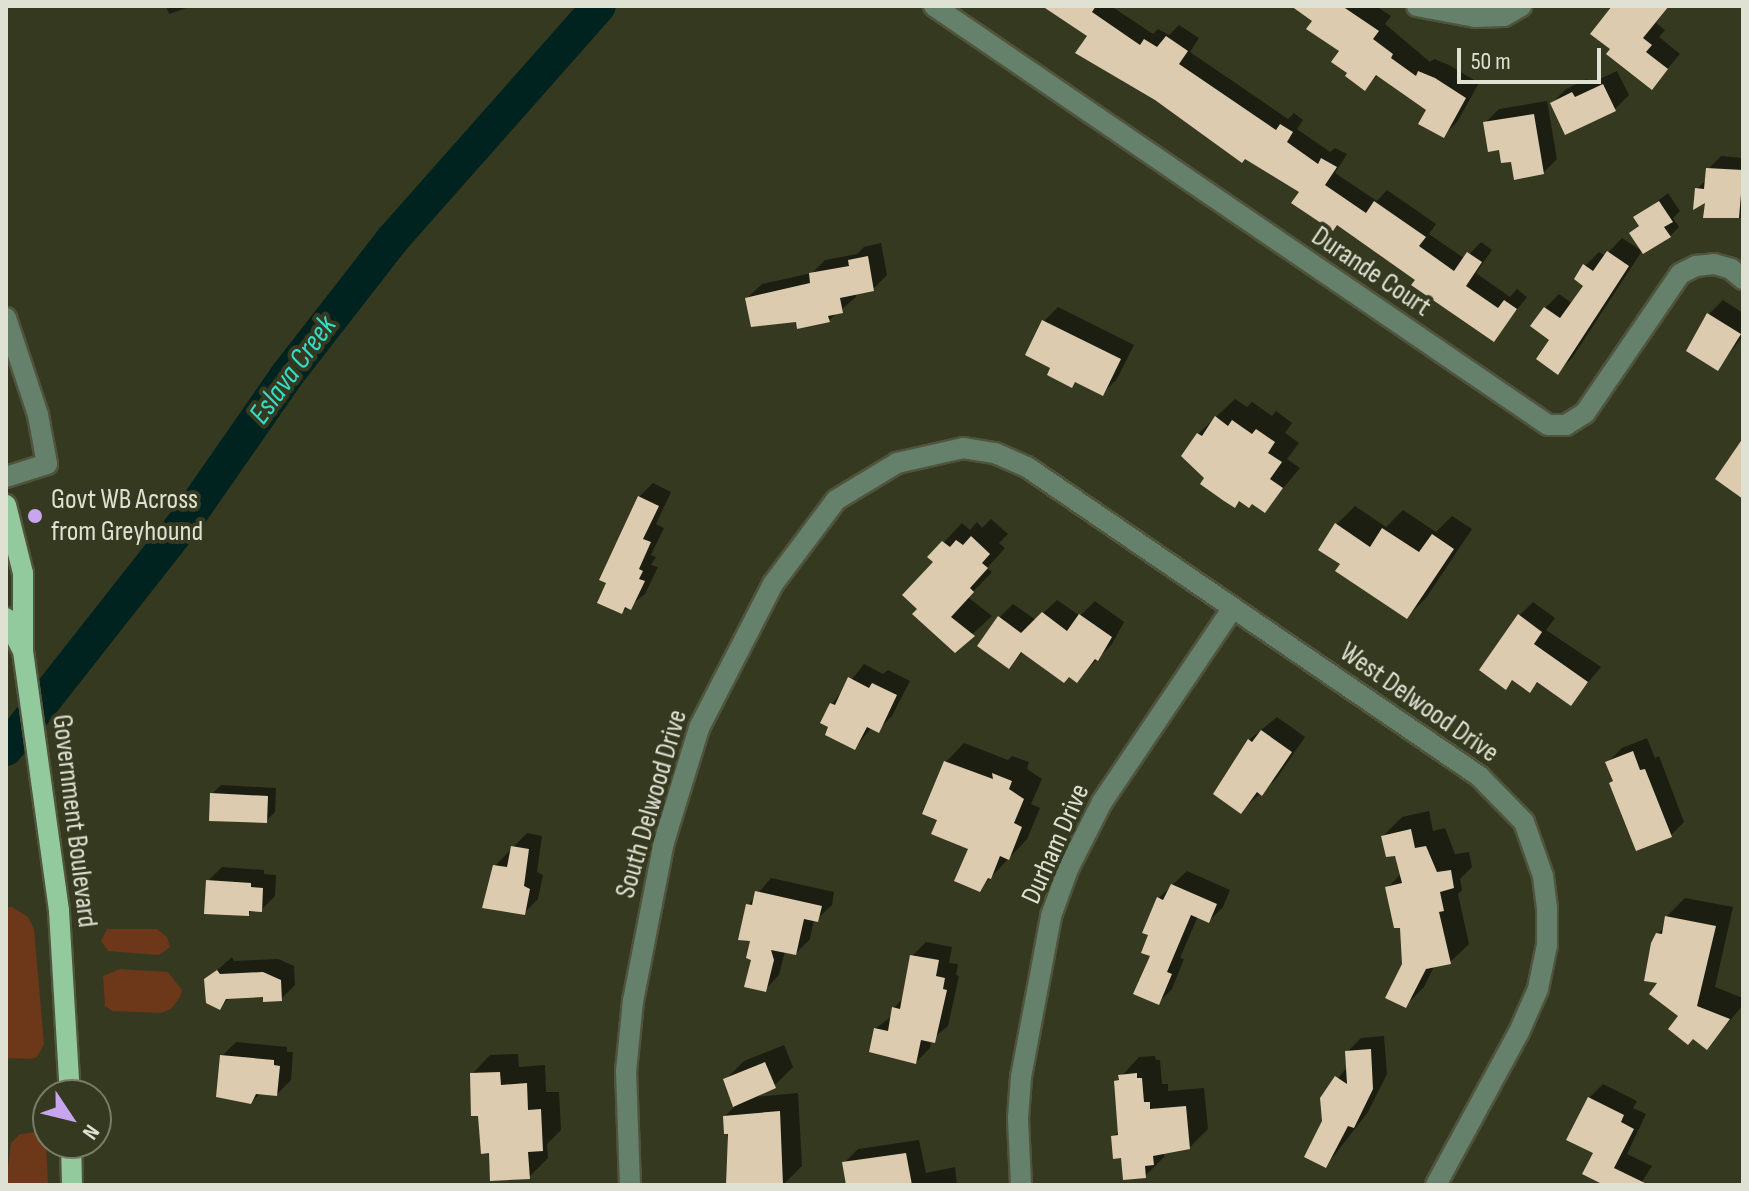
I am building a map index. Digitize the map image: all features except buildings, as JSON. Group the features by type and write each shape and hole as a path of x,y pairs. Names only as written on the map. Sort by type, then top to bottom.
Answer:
{"main road":[{"name":"Government Boulevard","path":"6,505 23,573 23,651 59,911 69,1079"},
{"name":"Government Boulevard","path":"6,618 23,651"},
{"path":"71,1159 72,1185"}],"street":[{"name":"Durande Court","path":"934,6 1548,425 1566,425 1585,413 1680,274 1714,264 1731,269 1743,279"},
{"path":"1417,6 1475,17 1504,16 1521,6"},
{"path":"6,318 38,415 47,464 6,477"},
{"name":"South Delwood Drive","path":"630,1185 626,1072 641,954 664,842 699,728 724,673 773,584 836,500 897,463 928,453 963,448 995,453"},
{"name":"West Delwood Drive","path":"995,453 1027,467 1479,776 1524,822 1543,876 1547,945 1538,989 1519,1032 1436,1185"},
{"name":"Durham Drive","path":"1021,1185 1018,1118 1021,1077 1051,916 1068,869 1102,802 1233,608"}],"shaded area":[{"path":"12,907 28,917 34,929 44,1044 37,1057 31,1059 6,1058 6,908"},
{"path":"107,929 157,929 167,937 170,947 159,955 108,951 101,941"},
{"path":"120,969 168,972 182,990 180,997 171,1009 161,1013 112,1011 105,1006 103,976"},
{"path":"32,1133 32,1159 47,1159 48,1185 6,1185 11,1143 20,1134"}],"waterway":[{"name":"Eslava Creek","path":"6,749 187,519 287,375 392,240 599,6"}],"place":[{"name":"Govt WB Across from Greyhound","path":"35,516"}]}
